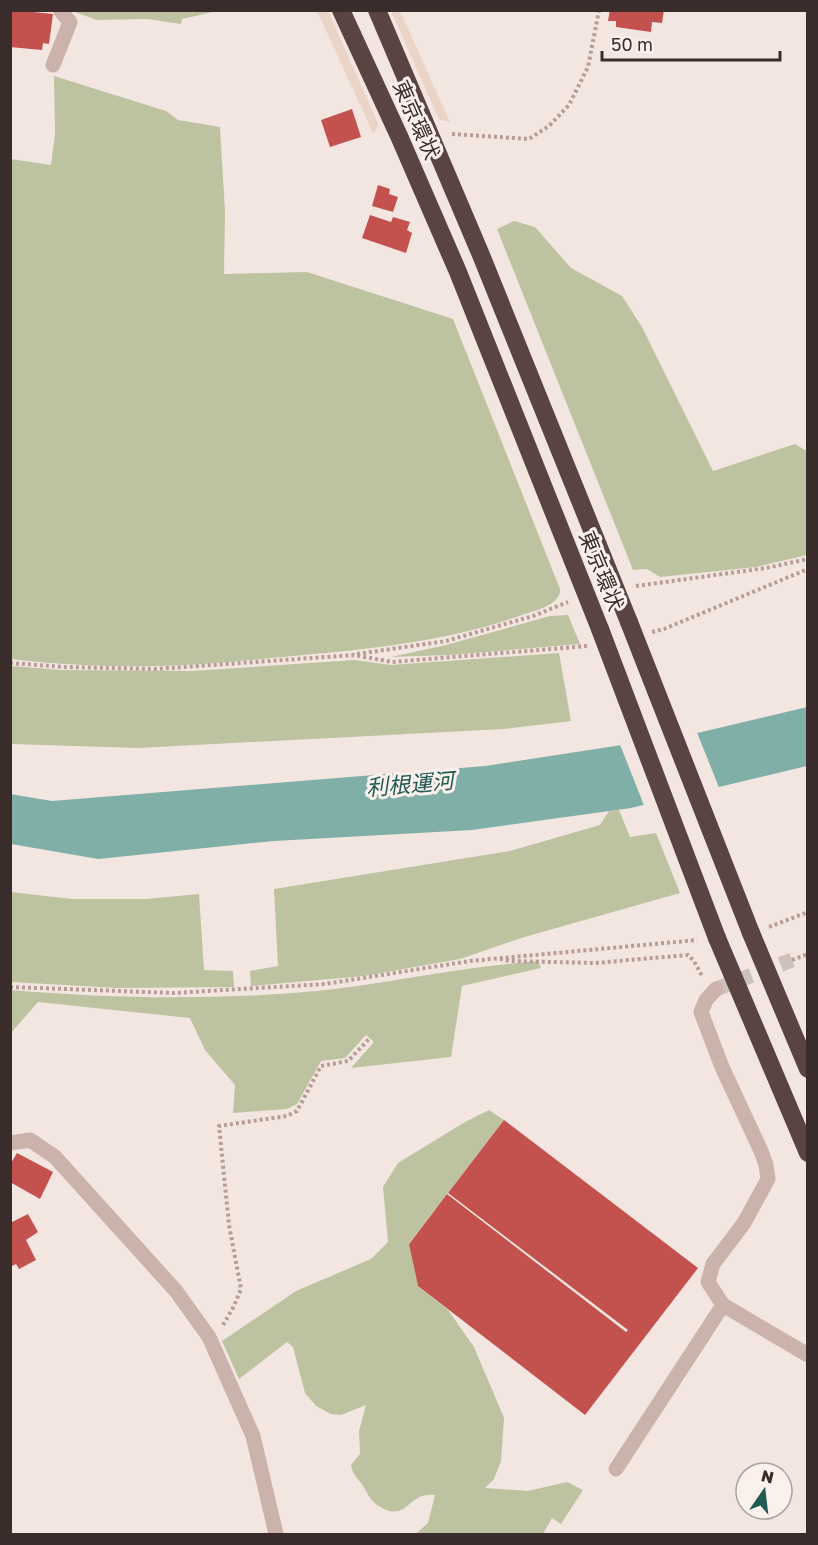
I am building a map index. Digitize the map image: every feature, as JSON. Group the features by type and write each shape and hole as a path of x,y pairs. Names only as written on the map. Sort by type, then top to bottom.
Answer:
{"highway":[{"name":"東京環状","path":"341,10 458,272 600,629 717,938 807,1153"},
{"name":"東京環状","path":"377,10 431,133 636,628 751,933 807,1069"}],"street":[{"path":"53,65 70,22 60,10"},
{"path":"714,991 701,1012 761,1150 768,1179 744,1223 713,1264 708,1282 723,1305 807,1356"},
{"path":"10,1143 30,1140 55,1157 176,1291 208,1337 253,1436 276,1534"},
{"path":"616,1469 723,1305"}],"path":[{"path":"431,133 529,138 549,126 569,105 588,68 599,10"},
{"path":"636,628 664,629 807,569"},
{"path":"10,663 156,669 354,655 392,662 588,646"},
{"path":"751,933 805,913"},
{"path":"10,987 174,993 326,984 470,960 717,938"},
{"path":"496,958 510,961 595,963 688,955 714,991"},
{"path":"792,960 807,955"},
{"path":"208,1337 222,1327 241,1289 229,1225 219,1126 287,1116 297,1111 321,1066 348,1061 370,1038"}],"green space":[{"path":"72,11 217,11 182,19 181,24 147,19 97,20"},
{"path":"54,76 166,111 178,120 220,127 225,212 224,274 307,272 453,319 560,589 557,599 536,611 468,631 352,650 161,666 86,665 11,659 11,159 51,165 55,134"},
{"path":"514,221 535,227 571,268 622,296 642,327 713,471 795,444 807,449 807,555 756,567 660,577 647,569 633,570 497,229"},
{"path":"568,615 580,644 450,655 391,657 446,645 550,616"},
{"path":"559,653 571,721 504,729 138,748 11,744 11,666 62,670 192,671 354,660 391,665"},
{"path":"619,810 630,837 656,833 680,893 521,938 460,959 364,976 251,986 250,971 278,966 274,889 510,851 600,825 609,811"},
{"path":"11,892 72,899 146,899 199,894 204,970 233,971 234,987 118,988 11,982"},
{"path":"538,961 541,968 462,986 451,1057 351,1068 374,1042 366,1035 345,1058 321,1061 297,1104 287,1109 233,1113 235,1085 205,1050 190,1018 38,1002 11,1033 11,990 81,995 223,997 339,989 474,968"},
{"path":"489,1110 504,1120 409,1243 418,1286 448,1310 474,1347 504,1418 501,1461 494,1479 485,1488 528,1491 567,1482 583,1490 561,1524 552,1518 543,1534 419,1534 417,1533 428,1523 435,1495 419,1497 399,1511 384,1509 373,1501 353,1472 351,1465 360,1454 359,1431 366,1405 341,1415 331,1414 316,1406 305,1393 293,1347 287,1342 239,1379 222,1341 296,1291 371,1259 388,1242 383,1187 398,1163"}],"shaded area":[{"path":"317,11 328,11 378,123 378,128 373,133"},
{"path":"391,11 400,11 450,122 440,120 438,117"}],"water":[{"name":"利根運河","path":"807,707 807,766 631,808 472,830 274,841 98,859 11,844 10,794 52,801 485,766 693,734"}],"pier":[{"path":"696,730 720,790 645,808 619,742"}],"building":[{"path":"13,10 53,14 49,44 43,43 42,50 10,47 10,17"},
{"path":"610,10 664,10 662,23 652,22 651,32 616,27 616,21 608,21"},
{"path":"352,109 361,137 330,147 321,120"},
{"path":"378,185 390,189 389,194 398,197 393,212 372,206"},
{"path":"370,215 391,222 393,217 410,222 407,230 412,233 406,253 362,238"},
{"path":"504,1120 698,1268 585,1415 418,1286 409,1244 447,1194 626,1332 628,1330 448,1193"},
{"path":"17,1153 53,1172 40,1199 10,1182 10,1165"},
{"path":"28,1214 38,1232 26,1240 36,1260 19,1269 16,1264 10,1267 10,1223"}],"tunnel":[{"path":"716,989 792,960"}]}
